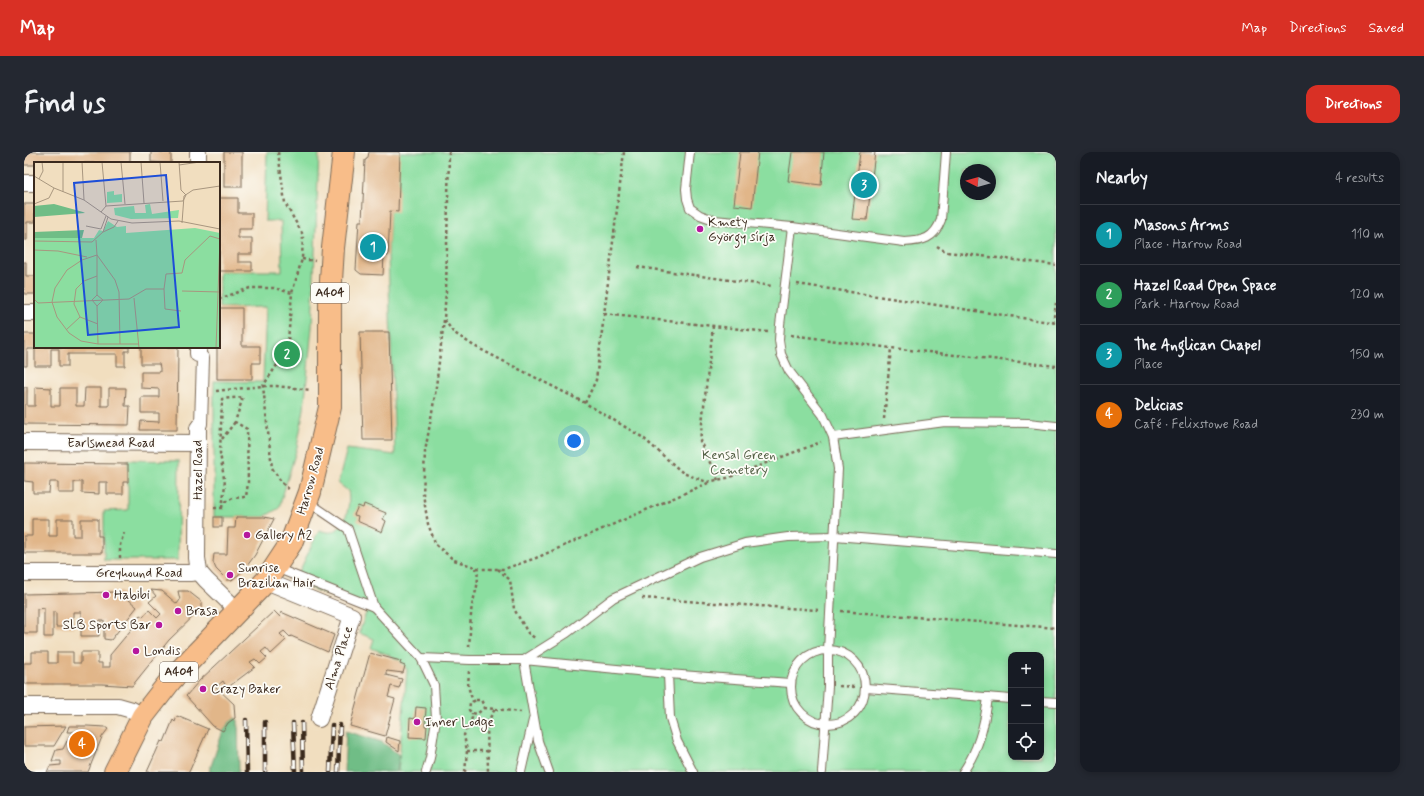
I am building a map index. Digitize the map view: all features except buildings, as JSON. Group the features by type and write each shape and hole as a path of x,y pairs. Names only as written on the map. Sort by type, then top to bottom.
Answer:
{"main road":[{"name":"Harrow Road","path":"115,772 143,716 171,680 270,574 291,543 299,496 310,492 330,406 330,297 333,248 344,152"}],"street":[{"name":"Hazel Road","path":"198,351 203,358 201,424 198,436 197,558 199,572"},
{"name":"Earlsmead Road","path":"24,442 198,436"},
{"name":"Greyhound Road","path":"24,572 199,572 238,610"},
{"name":"Alma Place","path":"270,574 352,616 319,720"},
{"path":"24,706 118,706 132,710 143,716"}],"lane":[{"path":"690,152 686,189 687,199 690,208 700,215 714,220 904,242 920,241 930,237 938,228 941,220 946,152"},
{"path":"792,228 779,334 781,354 789,371 823,415 833,437 838,469 828,650 828,686 824,725 822,772"},
{"path":"833,437 945,422 1028,422 1056,426"},
{"path":"299,496 348,529 374,607 421,658 434,685 436,719 430,758 426,772"},
{"path":"524,660 567,633 616,597 700,556 745,543 788,537 835,536 1056,554"},
{"path":"270,574 374,607"},
{"path":"828,650 840,652 850,657 859,665 864,676 866,688 864,700 858,710 848,719 837,724 824,725 813,722 803,715 795,705 791,694 790,683 800,662 813,653 828,650"},
{"path":"421,658 524,660 668,674 790,683"},
{"path":"524,660 538,741 549,772"},
{"path":"668,674 670,718 677,742 693,772"},
{"path":"866,688 1008,699"},
{"path":"963,772 982,734 986,718 988,697"},
{"path":"1044,701 1056,702"},
{"path":"521,772 534,715"}],"path":[{"path":"278,152 285,203 303,235 302,259 292,293 288,342 277,365 262,386 272,468 282,483 299,496"},
{"path":"449,152 444,319 436,394 425,452 423,494 428,524 436,545 454,560 481,569 504,569 536,558 713,481"},
{"path":"585,403 596,380 624,152"},
{"path":"930,237 946,252 1056,266"},
{"path":"302,259 308,260"},
{"path":"637,267 785,285 1055,323 1056,303"},
{"path":"220,299 250,288 274,288 292,293"},
{"path":"604,314 1056,366"},
{"path":"444,319 453,332 474,346 585,403 642,437 683,473 707,482 727,478 833,437"},
{"path":"713,326 700,441 718,480"},
{"path":"884,430 884,413 891,348"},
{"path":"214,391 276,386 313,391"},
{"path":"221,440 235,422 243,397 222,399 220,453 225,485 222,508"},
{"path":"223,503 233,498 246,497 248,483 247,429 235,422"},
{"path":"120,560 120,545 124,533"},
{"path":"473,702 468,686 471,629 470,614 478,584 476,567"},
{"path":"498,569 510,580 514,609 528,633 546,646"},
{"path":"616,597 831,610 1056,628"},
{"path":"828,686 866,688"},
{"path":"465,772 467,751 464,735 472,718 472,713 469,710 470,703 476,700 481,700 484,708"},
{"path":"484,708 534,715"},
{"path":"472,713 478,714 484,708"},
{"path":"488,772 487,723 495,709"},
{"path":"467,751 488,751"}],"green space":[{"path":"267,152 319,152 312,327 304,409 297,447 279,508 264,517 214,517 214,381 263,382 266,307 220,308 220,271 282,271 281,221 265,221"},
{"name":"Kensal Green Cemetery","path":"392,152 1056,152 1056,772 398,772 407,670 401,662 371,648 374,639 359,633 367,610 292,581 300,570 319,530 332,532 337,530 344,521 348,509 349,496 348,491 338,483 347,449 395,455 388,256"},
{"path":"128,460 179,461 178,560 104,560 104,511 128,510"},
{"path":"235,718 238,720 239,772 209,772 223,731 228,723"},
{"path":"346,731 382,742 399,755 397,772 344,772"}],"railway":[{"path":"246,720 247,772"},
{"path":"265,722 265,772"},
{"path":"293,723 295,772"},
{"path":"302,723 303,772"},
{"path":"330,772 332,725"},
{"path":"338,772 340,725"}],"place":[{"name":"The Anglican Chapel","path":"864,185"},
{"name":"Kmety György sírja","path":"700,229"},
{"name":"Masons Arms","path":"373,247"},
{"name":"Hazel Road Open Space","path":"287,354"},
{"name":"Gallery A2","path":"247,535"},
{"name":"Sunrise Brazilian Hair","path":"230,575"},
{"name":"Habibi","path":"106,595"},
{"name":"Brasa","path":"178,611"},
{"name":"SLB Sports Bar","path":"159,625"},
{"name":"Londis","path":"136,651"},
{"name":"Crazy Baker","path":"203,689"},
{"name":"Inner Lodge","path":"417,722"},
{"name":"Delicias","path":"82,744"}]}
